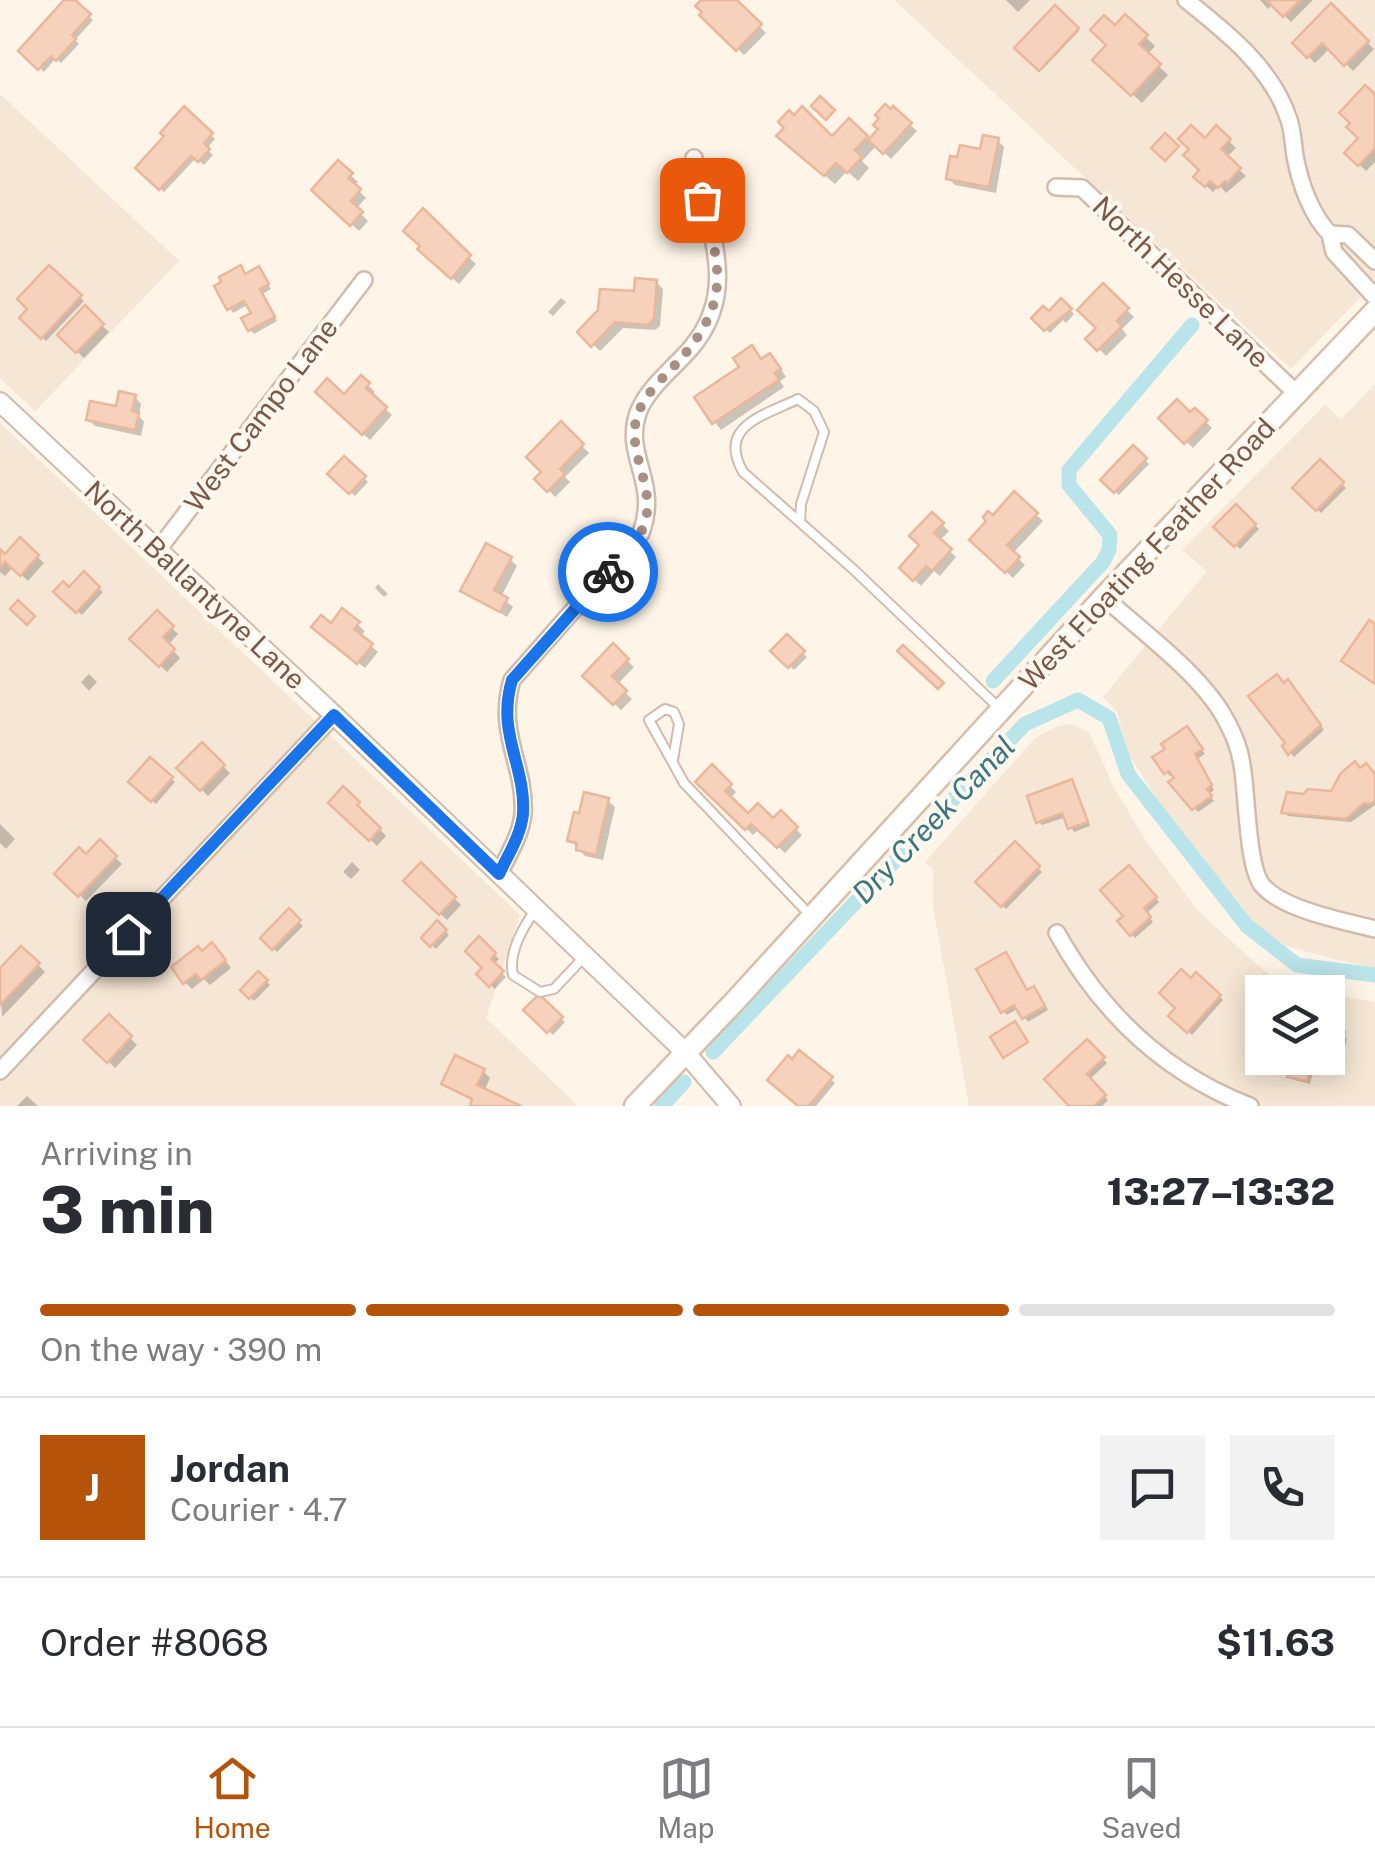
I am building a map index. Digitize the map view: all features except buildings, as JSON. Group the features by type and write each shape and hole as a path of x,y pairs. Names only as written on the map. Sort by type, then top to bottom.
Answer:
{"main road":[{"name":"West Floating Feather Road","path":"634,1106 1104,597 1375,311"}],"street":[{"path":"1186,0 1228,33 1262,70 1288,118 1296,163 1317,220 1330,234 1334,252 1375,297"},
{"path":"499,874 523,816 522,794 506,726 505,702 512,680 641,533 648,494 636,454 634,432 638,412 648,395 692,346 713,313 720,274 694,158"},
{"name":"North Hesse Lane","path":"1056,187 1082,188 1298,394"},
{"path":"1330,234 1348,235 1375,260"},
{"name":"West Campo Lane","path":"158,550 364,280"},
{"name":"North Ballantyne Lane","path":"0,402 685,1052 731,1106"},
{"path":"1104,597 1193,678 1225,718 1242,762 1253,855 1261,884 1304,909 1375,930"},
{"path":"0,1071 334,715"},
{"path":"1057,932 1083,976 1132,1033 1209,1088 1250,1106"}],"lane":[{"path":"800,522 801,504 824,432 814,410 798,398 750,422 733,445 734,456 744,472 1002,710"},
{"path":"673,760 679,724 674,712 664,709 649,720 684,783 812,917"},
{"path":"536,909 524,924 515,949 513,975 540,992 554,989 585,956"}],"shaded area":[{"path":"894,0 1375,0 1375,282 1291,369"},
{"path":"0,94 179,261 35,411 0,378"},
{"path":"1375,384 1375,969 1285,946 1256,925 1161,806 1128,753 1117,712 1103,697 1207,571 1182,550 1325,405 1341,419"},
{"path":"0,423 520,915 486,1018 578,1106 0,1106"},
{"path":"1071,724 1089,732 1113,786 1147,842 1197,910 1269,975 1245,975 1245,1075 1345,1075 1345,997 1375,1002 1375,1106 969,1106 933,906 933,869 925,862 1035,738"}],"waterway":[{"path":"993,681 1103,562 1110,535 1069,485 1069,470 1192,325"},
{"name":"Dry Creek Canal","path":"713,1052 1025,724 1078,700 1109,718 1128,774 1247,926 1297,965 1375,975"},
{"name":"Dry Creek Canal","path":"662,1106 684,1082"}],"way so far":[{"path":"608,572 641,533 647,516 648,494 634,432 638,412 704,330 718,294 716,250 702,200"}],"route":[{"path":"128,934 334,715 499,874 523,816 522,794 506,726 505,702 512,680 608,572"}]}
